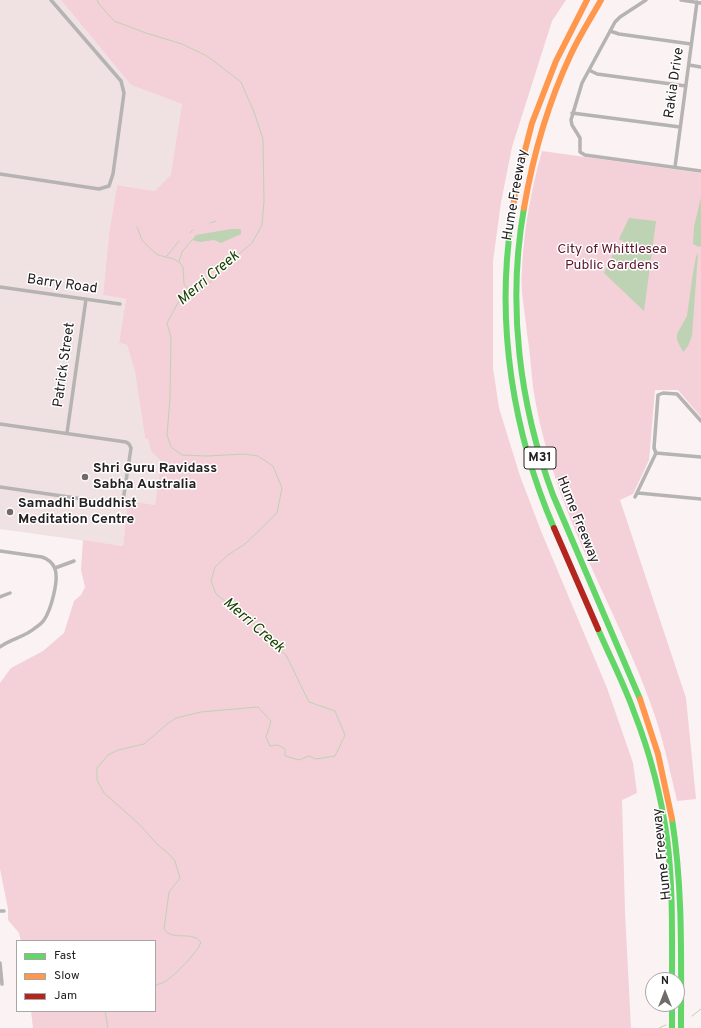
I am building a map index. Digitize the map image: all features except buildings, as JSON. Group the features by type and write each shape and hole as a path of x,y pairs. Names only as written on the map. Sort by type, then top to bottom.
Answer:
{"highway":[{"name":"Hume Freeway","path":"587,0 566,38 546,82 530,128 521,161 513,199 507,242 505,290 506,339 512,388 518,420 536,484 634,711 656,782 669,855 672,908 672,972"},
{"name":"Hume Freeway","path":"600,0 560,77 544,122 530,169 521,219 518,252 516,289 518,338 526,398 543,467 559,511 639,696 647,717 663,771 674,826 680,887 681,1028"},
{"path":"672,1012 672,1028"}],"street":[{"path":"0,174 99,189 109,186 113,174 124,93 121,80 51,0"},
{"path":"646,0 618,18 580,87 572,113 571,122 581,140 580,151 582,154 701,171"},
{"path":"680,0 696,2"},
{"name":"Rakia Drive","path":"675,167 696,2"},
{"path":"610,31 619,34 691,44"},
{"path":"689,65 701,67"},
{"path":"589,70 597,74 686,86"},
{"path":"572,113 680,127"},
{"name":"Barry Road","path":"0,287 120,304"},
{"name":"Patrick Street","path":"67,433 86,299"},
{"path":"701,421 677,394 663,393 658,395 654,448 656,453 636,495 701,499"},
{"path":"0,424 126,442 130,446 123,501 117,504 0,487"},
{"path":"656,453 701,457"},
{"path":"0,551 42,557 52,562 57,576 48,612 44,620 27,634 1,645"},
{"path":"55,568 74,561"},
{"path":"0,597 10,593"},
{"path":"0,963 2,984"}],"shaded area":[{"path":"0,0 61,0 131,85 182,104 172,175 155,191 117,185 109,234 103,295 126,299 119,343 127,345 135,372 145,438 148,438 151,451 161,460 155,505 128,502 123,546 0,529"},
{"path":"701,197 701,246 699,247 693,244 694,227"},
{"path":"629,218 656,221 644,311 604,273 614,252 621,255 626,243 619,239"},
{"path":"231,229 241,229 241,234 221,243 214,240 200,242 192,240 196,235"},
{"path":"698,253 692,336 688,346 683,352 677,340 677,334 687,316 693,273"}],"green space":[{"path":"61,0 566,0 552,21 512,147 501,202 493,261 493,368 499,408 520,476 541,531 607,688 633,763 637,793 622,800 625,912 631,1028 33,1028 31,1012 156,1012 156,940 21,940 19,933 8,920 8,909 0,869 0,683 11,668 43,651 64,633 74,601 81,595 85,587 81,570 83,540 123,546 128,501 155,505 161,461 151,451 148,439 145,438 135,372 127,345 119,343 126,299 103,295 109,234 117,185 155,191 171,175 182,104 131,85"},
{"name":"City of Whittlesea Public Gardens","path":"542,151 701,173 701,417 678,390 655,390 649,460 633,494 620,500 686,698 696,799 677,801 663,742 648,697 628,647 583,550 566,508 554,474 540,422 533,387 523,301 522,277 524,239"}],"waterway":[{"name":"Merri Creek","path":"97,0 114,21 182,44 207,56 241,82 254,112 263,139 264,201 262,225 252,243 234,258 208,284 179,301 167,323 171,337 170,398 167,435 171,447 182,455 207,456 244,454 258,456 273,466 282,488 277,513 245,544 228,555 215,567 211,581 216,594 247,616 270,642 286,655 309,702 335,711 345,735 335,756 316,759 309,756 299,760 285,756 285,749 278,745 270,746 266,737 271,721 258,707 201,712 176,718 144,744 118,750 108,755 97,768 97,780 104,793 138,823 175,861 180,878 169,892 164,929 170,934 197,938 201,942 195,952 178,971 166,981 156,985"},
{"path":"210,223 216,221"},
{"path":"137,227 142,240 154,252 158,255 174,259 180,263 183,267 184,284 191,293"},
{"path":"190,233 193,230"},
{"path":"179,262 182,252 192,240"},
{"path":"167,256 179,241"},
{"path":"692,1016 701,1009"},
{"name":"Merri Creek","path":"105,1012 108,1028"},
{"path":"659,1028 666,1025"}],"traffic: fast":[{"path":"524,208 519,244 517,317 519,353 524,390 532,425 541,460 553,495 640,699"},
{"path":"511,223 507,261 506,300 507,339 512,378 518,417 528,455 554,528"},
{"path":"598,629 626,691 640,727 662,806 670,873 672,909 672,972"},
{"path":"672,819 676,845 680,897 681,1028"},
{"path":"672,1012 672,1028"}],"traffic: slow":[{"path":"511,223 516,185 532,123 556,61 587,0"},
{"path":"524,208 542,130 555,91 574,47 601,0"},
{"path":"640,699 658,754 672,819"}],"traffic: jam":[{"path":"554,528 598,629"}],"place":[{"name":"Shri Guru Ravidass Sabha Australia","path":"85,477"},
{"name":"Samadhi Buddhist Meditation Centre","path":"10,512"}]}
